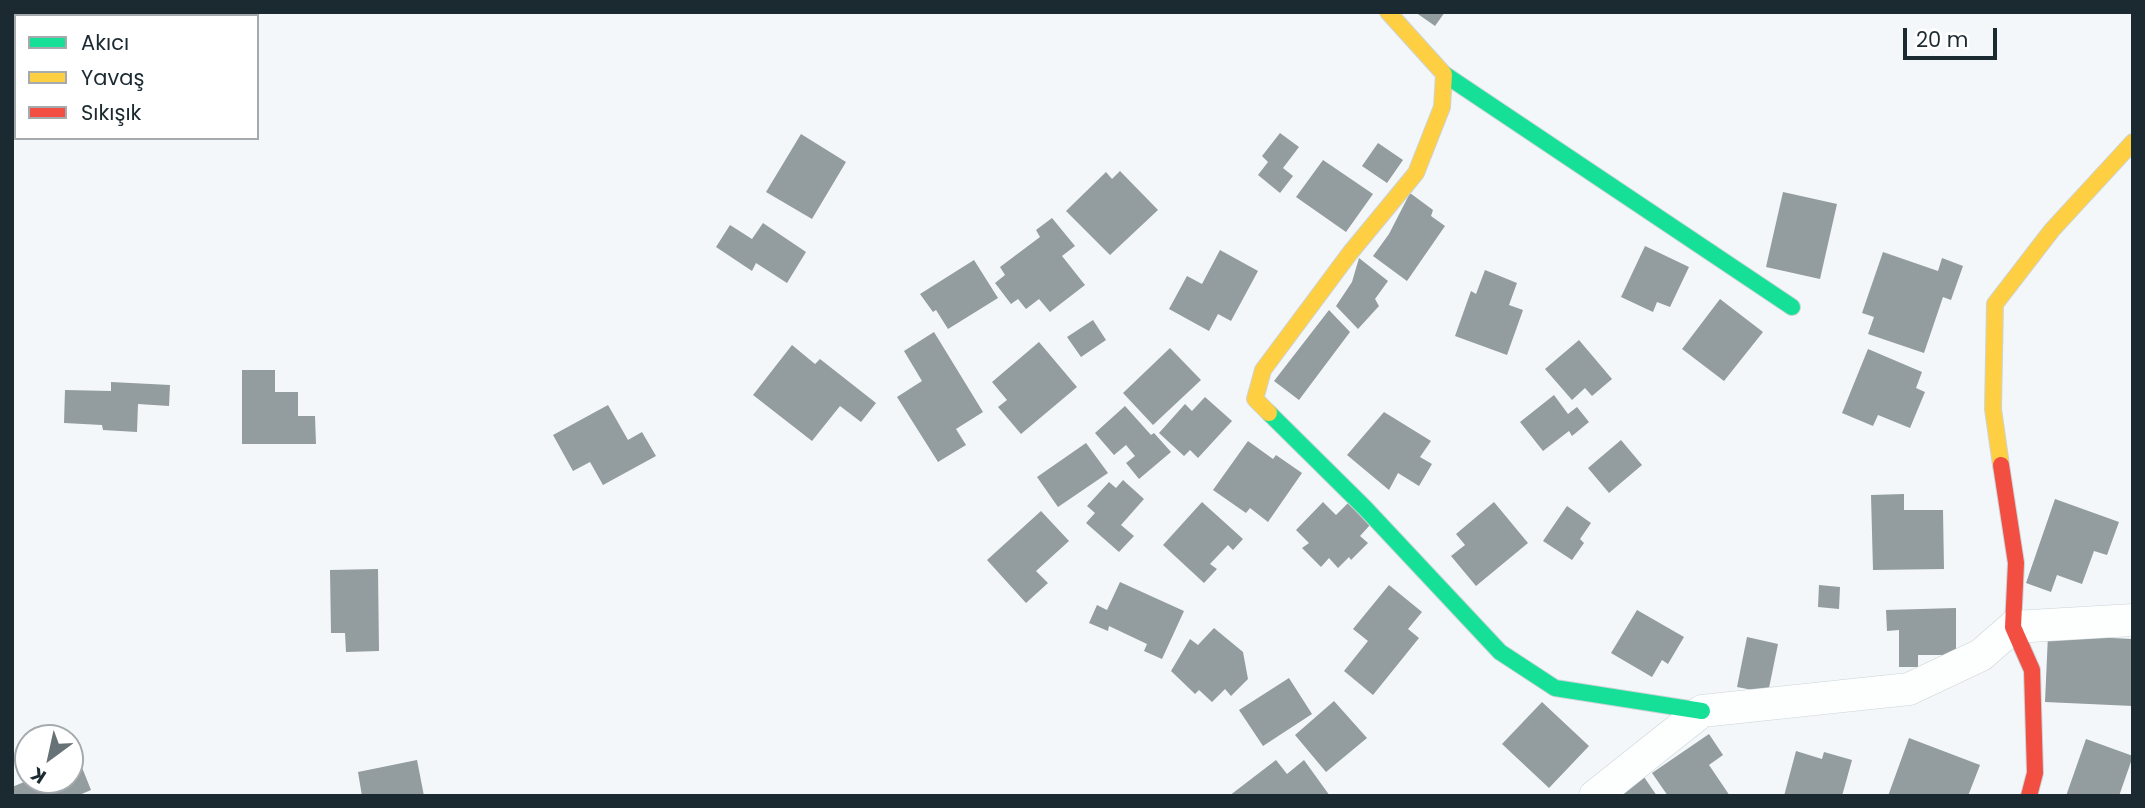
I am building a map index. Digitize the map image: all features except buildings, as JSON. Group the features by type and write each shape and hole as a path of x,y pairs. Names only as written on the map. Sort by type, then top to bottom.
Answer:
{"street":[{"path":"1388,12 1444,74 1792,307"},
{"path":"1444,74 1442,107 1416,173 1350,253 1263,370 1255,399 1365,508 1500,652 1555,688 1702,711 1909,690 1981,654 2013,627 2133,620"},
{"path":"2028,796 2035,774 2032,670 2013,627 2016,563 1993,409 1995,304 2052,230 2133,142"},
{"path":"1595,796 1702,711"}],"traffic: fast":[{"path":"1444,74 1792,307"},
{"path":"1269,413 1365,508 1500,652 1555,688 1702,711"}],"traffic: slow":[{"path":"1269,413 1255,399 1263,370 1350,253 1416,173 1442,107 1444,74 1388,12"},
{"path":"2001,465 1993,409 1995,304 2052,230 2133,142"}],"traffic: jam":[{"path":"2001,465 2016,563 2013,627 2032,670 2035,773 2029,796"}]}
